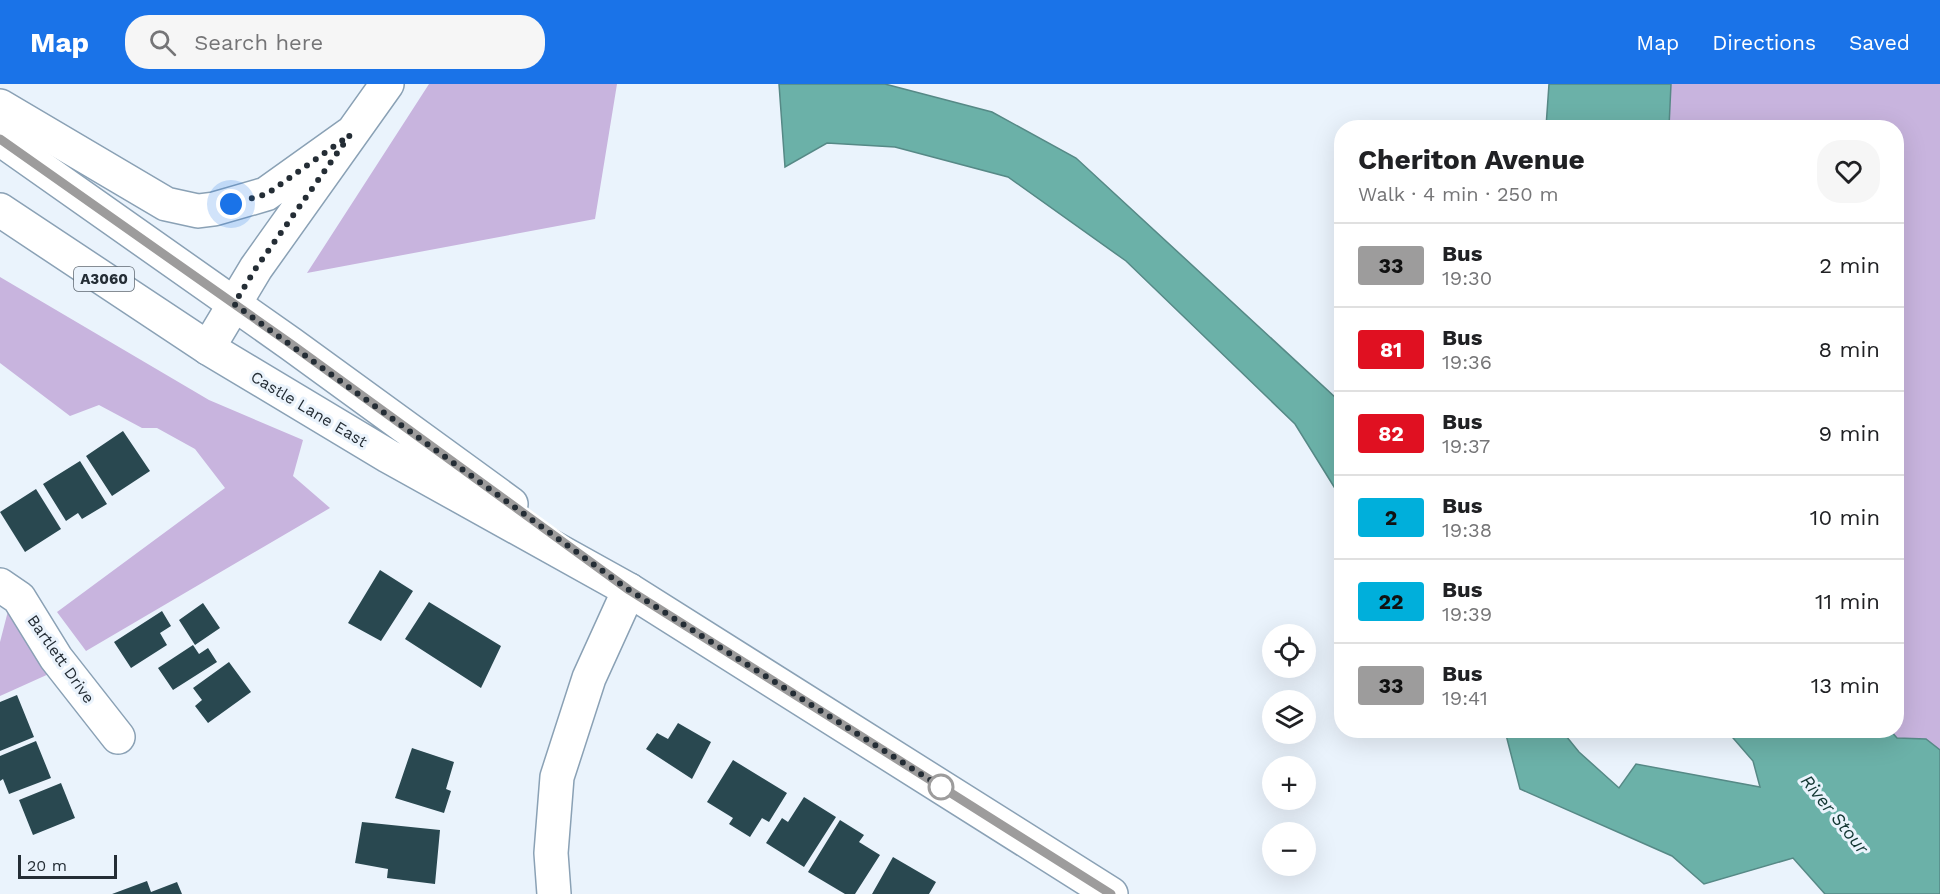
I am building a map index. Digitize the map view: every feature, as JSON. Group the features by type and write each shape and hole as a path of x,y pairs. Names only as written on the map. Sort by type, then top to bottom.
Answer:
{"main road":[{"path":"208,348 256,268 387,84"},
{"path":"0,106 166,204 198,211 214,209 267,194 350,135"},
{"name":"Castle Lane East","path":"0,139 234,304 629,590"},
{"name":"Castle Lane East","path":"0,210 208,348 388,456 629,590 1111,894"},
{"name":"Bartlett Drive","path":"0,585 19,598 56,658 118,738"},
{"path":"555,894 551,853 557,777 589,678 629,590"}],"shaded area":[{"path":"429,84 617,84 595,219 307,273"},
{"path":"1671,84 1940,84 1940,750 1926,739 1897,738 1904,738 1904,120 1669,120"},
{"path":"0,277 209,400 303,440 293,476 330,508 86,651 57,612 225,488 195,449 157,428 142,428 99,405 70,416 0,363"},
{"path":"8,611 51,673 0,696 0,642"}],"water":[{"path":"779,84 885,84 992,112 1076,158 1334,396 1334,487 1295,424 1126,261 1008,177 895,147 827,143 785,167"},
{"path":"1549,84 1671,84 1669,120 1546,120"},
{"name":"River Stour","path":"1507,738 1568,738 1579,752 1619,788 1636,764 1760,787 1753,761 1733,738 1926,739 1940,750 1940,894 1825,894 1793,858 1704,884 1672,856 1520,789"}],"building":[{"path":"123,431 150,471 112,496 86,456"},
{"path":"80,461 107,504 82,519 78,513 66,521 43,484"},
{"path":"36,489 61,529 25,552 0,512"},
{"path":"380,570 413,591 381,641 348,623"},
{"path":"429,602 501,646 481,688 405,639"},
{"path":"203,603 220,628 195,645 179,620"},
{"path":"162,611 171,626 160,633 167,645 131,668 114,642"},
{"path":"193,645 199,654 208,648 217,662 173,690 158,668"},
{"path":"229,662 251,692 208,723 195,706 202,700 193,688"},
{"path":"17,695 34,737 0,751 0,702"},
{"path":"678,723 711,742 692,779 646,749 657,733 668,739"},
{"path":"36,741 51,778 9,794 3,779 0,781 0,756"},
{"path":"412,748 454,762 446,789 451,791 444,813 395,798"},
{"path":"733,760 787,793 769,822 762,818 750,837 729,824 733,818 707,802"},
{"path":"61,783 75,818 33,835 19,800"},
{"path":"804,797 836,817 804,867 766,843 782,818 788,822"},
{"path":"840,820 864,835 859,842 880,855 855,894 845,894 808,872"},
{"path":"362,822 440,830 435,884 387,878 388,869 355,863"},
{"path":"893,857 936,882 929,894 872,894"},
{"path":"147,881 151,892 177,882 182,894 112,894"}],"bus line":[{"name":"33","path":"0,139 291,344 629,590 1111,894"}],"route":[{"path":"231,204 267,194 350,135 256,268 234,304 629,590 951,793 941,787"}]}
